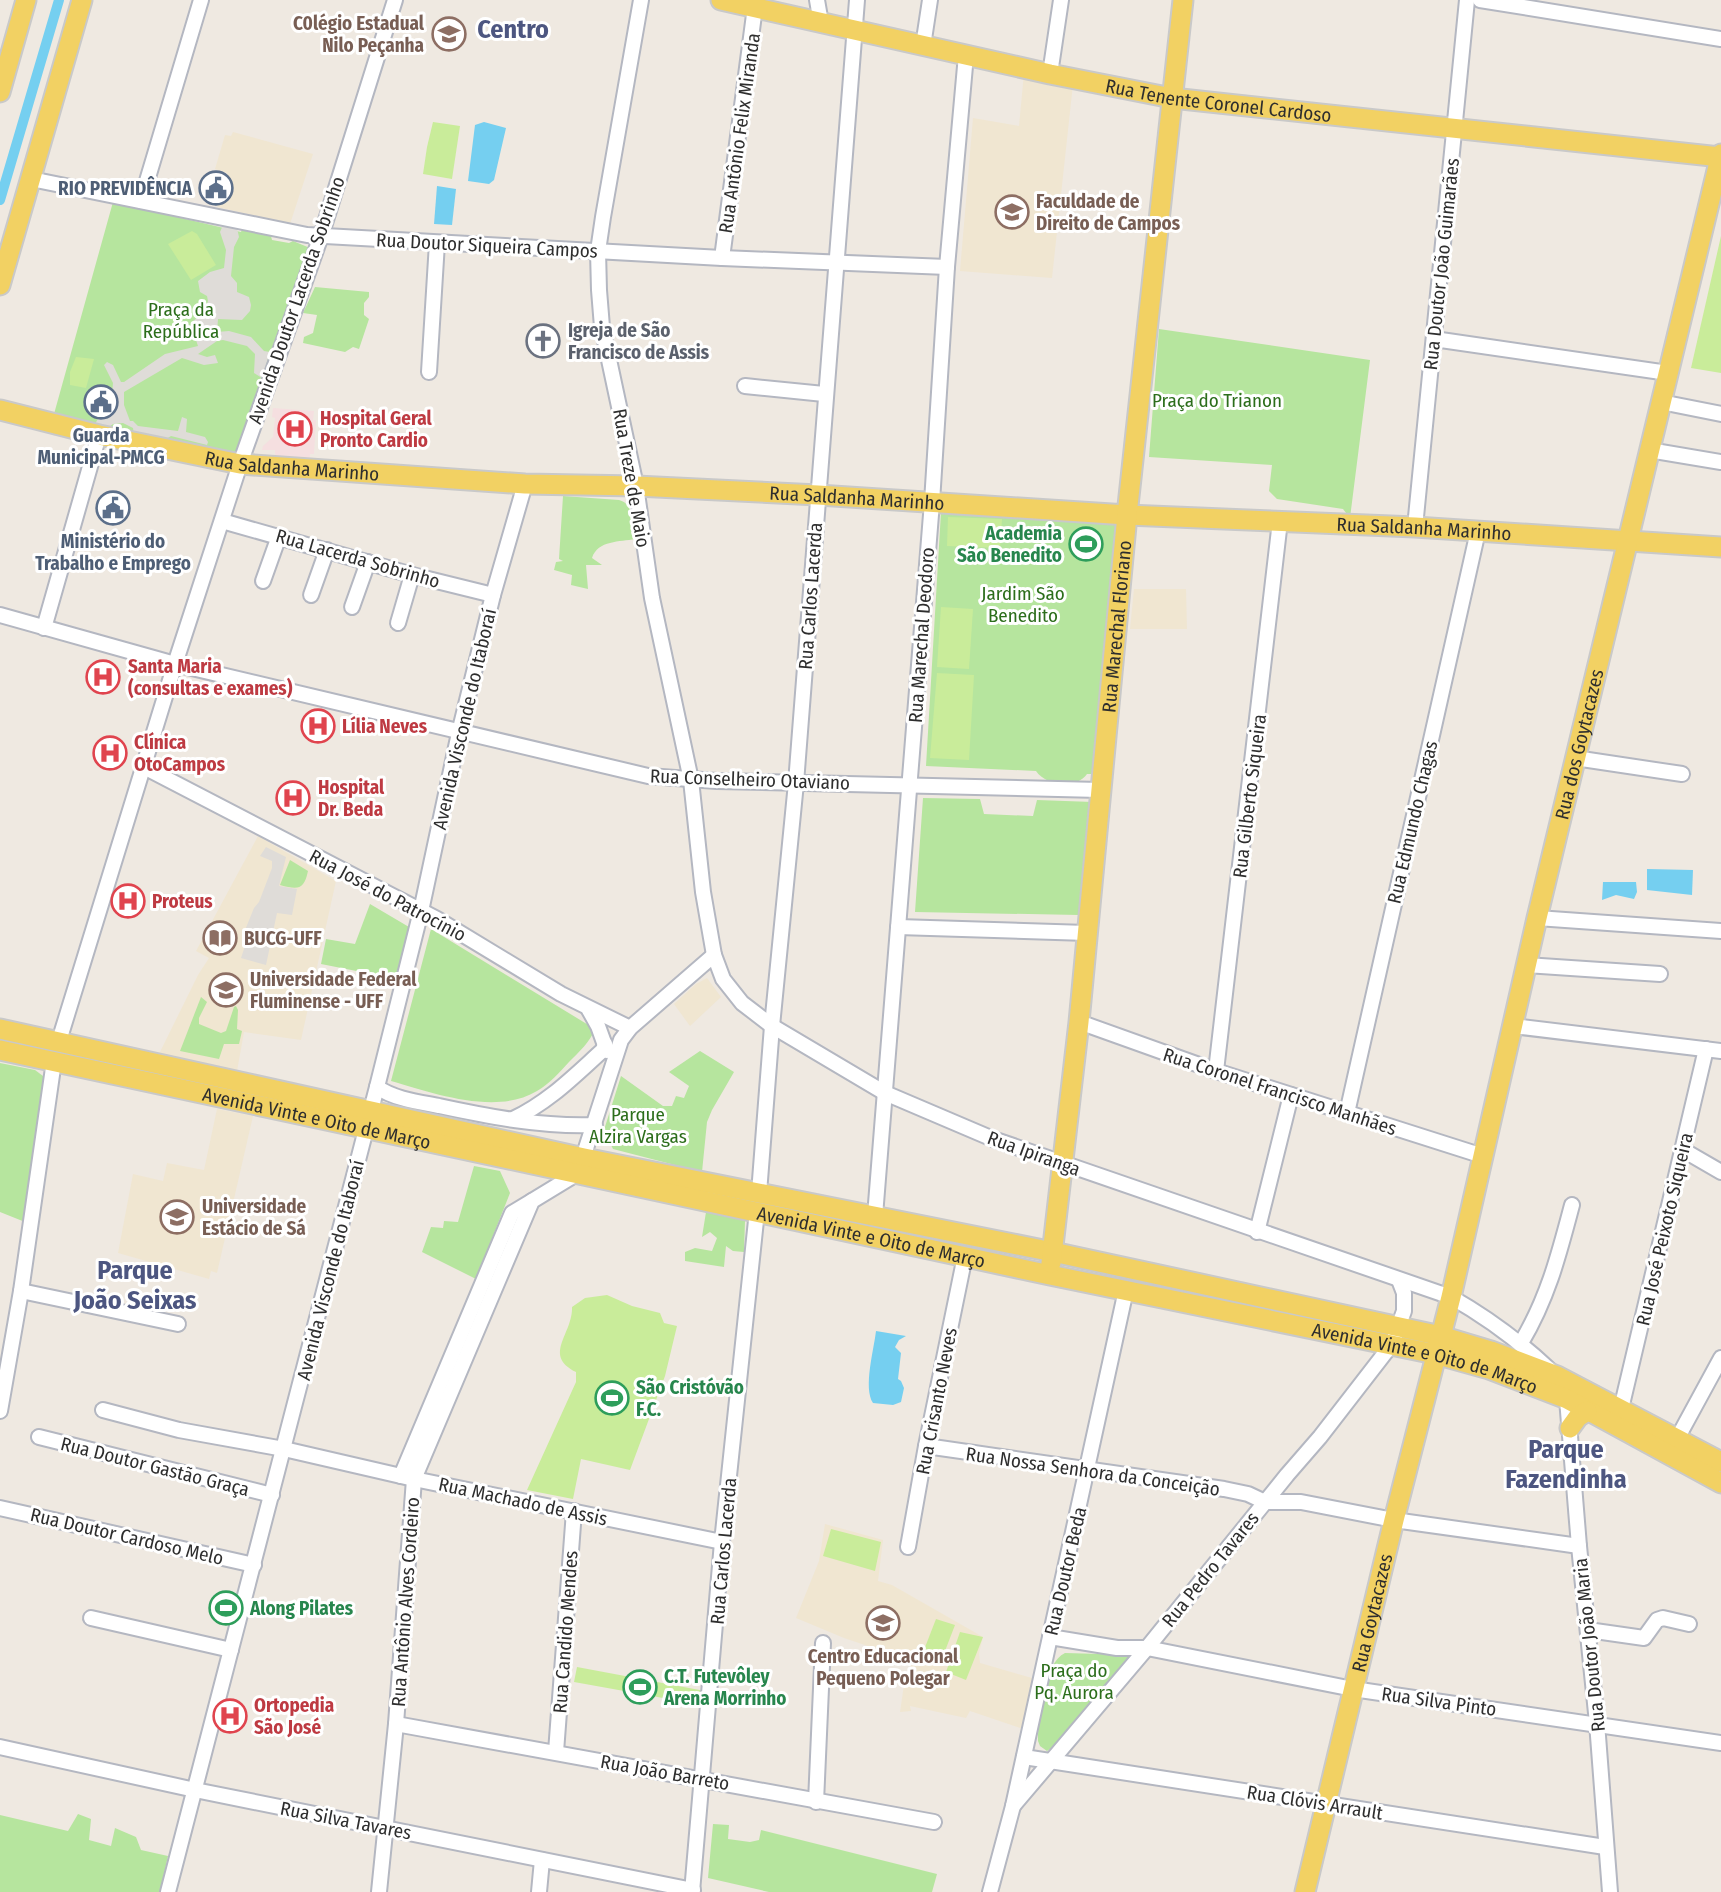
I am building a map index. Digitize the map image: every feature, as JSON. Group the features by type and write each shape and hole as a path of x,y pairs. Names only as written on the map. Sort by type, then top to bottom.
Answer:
{"main road":[{"path":"0,92 26,0"},
{"path":"0,285 82,0"},
{"name":"Rua Tenente Coronel Cardoso","path":"721,0 1050,74 1172,98 1721,156"},
{"name":"Rua Marechal Floriano","path":"1050,1275 1079,1023 1126,515 1183,0"},
{"name":"Rua dos Goytacazes","path":"1438,1345 1536,918 1721,156"},
{"name":"Rua Saldanha Marinho","path":"0,410 99,435 240,464 525,484 636,486 818,495 1126,515 1415,527 1721,547"},
{"name":"Avenida Vinte e Oito de Março","path":"0,1028 368,1119"},
{"name":"Avenida Vinte e Oito de Março","path":"0,1049 368,1119 758,1202 965,1256 1050,1275 1395,1335"},
{"name":"Avenida Vinte e Oito de Março","path":"758,1202 875,1216 1053,1252 1438,1345 1491,1351 1557,1376 1721,1462"},
{"name":"Avenida Vinte e Oito de Março","path":"1438,1345 1489,1369 1567,1399 1721,1483"},
{"name":"Rua Goytacazes","path":"1305,1892 1438,1345"},
{"path":"1557,1376 1564,1384 1567,1399"},
{"path":"1570,1428 1578,1417 1587,1411"}],"street":[{"path":"141,201 201,0"},
{"name":"Avenida Doutor Lacerda Sobrinho","path":"59,1041 175,664 240,464 321,236 395,0"},
{"name":"Rua Treze de Maio","path":"641,0 598,251 598,290 602,327 636,486 652,598 691,780 703,892 714,955"},
{"path":"817,0 821,23"},
{"name":"Rua Carlos Lacerda","path":"692,1891 722,1542 758,1202 796,783 824,394 857,0"},
{"path":"923,46 930,0"},
{"path":"1050,74 1061,0"},
{"name":"Rua Doutor João Guimarães","path":"1415,527 1467,0"},
{"path":"1480,0 1721,39"},
{"name":"Rua Antônio Felix Miranda","path":"722,258 755,7"},
{"name":"Rua Marechal Deodoro","path":"875,1216 932,502 947,267 966,55"},
{"name":"Rua Doutor Siqueira Campos","path":"31,179 276,230 321,236 722,258 947,267"},
{"path":"429,372 437,243"},
{"path":"1434,339 1668,373"},
{"path":"745,386 824,394"},
{"path":"1661,402 1721,414"},
{"path":"44,628 99,435"},
{"path":"1649,450 1721,462"},
{"name":"Avenida Visconde do Itaboraí","path":"168,1892 377,1087 421,911 459,733 493,595 525,484"},
{"name":"Rua Gilberto Siqueira","path":"1216,1071 1280,521"},
{"name":"Rua Lacerda Sobrinho","path":"222,522 493,595"},
{"name":"Rua Edmundo Chagas","path":"1347,1113 1478,531"},
{"path":"263,581 279,536"},
{"path":"311,595 327,550"},
{"path":"352,607 368,562"},
{"path":"398,623 412,575"},
{"name":"Rua Conselheiro Otaviano","path":"0,615 175,664 648,776 691,780 1100,790"},
{"path":"1575,758 1682,774"},
{"name":"Rua José do Patrocínio","path":"144,767 421,911 589,1010 630,1028"},
{"path":"1536,918 1721,931"},
{"path":"898,927 1087,933"},
{"path":"581,1165 621,1040 630,1028 714,955"},
{"name":"Rua Ipiranga","path":"714,955 723,979 742,1003 772,1026 885,1093 993,1139 1451,1297 1490,1320 1521,1343 1557,1376"},
{"path":"1526,965 1660,974"},
{"path":"589,1010 605,1044 609,1077"},
{"name":"Rua Coronel Francisco Manhães","path":"1079,1023 1216,1071 1482,1156"},
{"path":"1513,1026 1714,1050"},
{"path":"511,1120 539,1105 565,1086 603,1050 605,1044"},
{"name":"Rua José Peixoto Siqueira","path":"1621,1409 1683,1150 1714,1050"},
{"path":"0,1411 21,1291 54,1061"},
{"path":"377,1087 401,1098 511,1120 558,1125 595,1125"},
{"path":"1257,1231 1291,1095"},
{"path":"1683,1150 1721,1172"},
{"name":"Rua Antônio Alves Cordeiro","path":"379,1892 396,1724 408,1477 474,1322 512,1213 581,1165"},
{"path":"1521,1343 1538,1315 1547,1293 1572,1205"},
{"name":"Rua Crisanto Neves","path":"908,1547 965,1256"},
{"path":"1395,1335 1405,1303 1399,1280"},
{"name":"Rua Doutor Beda","path":"990,1892 1013,1806 1126,1290"},
{"path":"21,1291 178,1324"},
{"name":"Rua Pedro Tavares","path":"1013,1806 1321,1437 1395,1335"},
{"path":"1677,1439 1721,1358"},
{"name":"Rua Doutor João Maria","path":"1567,1399 1610,1892"},
{"name":"Rua Machado de Assis","path":"103,1410 179,1430 284,1449 722,1542"},
{"name":"Rua Doutor Gastão Graça","path":"39,1437 272,1495"},
{"name":"Rua Nossa Senhora da Conceição","path":"926,1446 1224,1489 1248,1494 1265,1502 1301,1502 1394,1520 1578,1546"},
{"path":"1287,1475 1287,1488 1292,1496 1301,1502"},
{"name":"Rua Doutor Cardoso Melo","path":"0,1508 254,1565"},
{"name":"Rua Candido Mendes","path":"556,1752 574,1511"},
{"path":"91,1618 231,1650"},
{"path":"1588,1630 1644,1638 1657,1620 1669,1619 1689,1623"},
{"name":"Rua Silva Pinto","path":"1050,1637 1117,1648 1147,1648 1353,1689 1721,1743"},
{"path":"816,1802 823,1643"},
{"path":"1117,1648 1132,1665"},
{"name":"Rua João Barreto","path":"396,1724 934,1822"},
{"name":"Rua Silva Tavares","path":"0,1747 195,1790 692,1891"},
{"name":"Rua Clóvis Arrault","path":"1024,1757 1605,1847"},
{"path":"539,1892 542,1860"}],"shaded area":[{"name":"Faculdade de Direito de Campos","path":"1024,73 1073,84 1052,278 960,271 973,118 1019,126"},
{"path":"233,132 313,154 290,224 217,207 227,173 215,169 225,135 231,136"},
{"path":"223,225 237,228 239,237 234,247 231,276 237,283 237,292 249,297 251,305 250,311 242,320 218,319 217,332 229,331 251,337 264,351 270,352 262,378 254,373 255,354 247,346 223,340 198,354 207,357 215,355 218,363 204,365 182,358 124,392 124,405 130,421 138,426 178,431 182,417 187,419 186,432 205,437 207,445 171,436 163,441 134,435 133,428 123,423 113,424 106,429 94,426 101,413 111,405 113,383 104,365 107,362 113,365 121,382 124,382 165,354 198,346 193,321 204,313 208,301 207,296 200,292 198,281 210,272 224,268 226,250 220,232"},
{"name":"Hospital Geral Pronto Cardio","path":"273,408 314,411 314,454 310,454 309,461 281,458 275,455 275,450 262,450 273,437"},
{"path":"1134,589 1186,589 1187,629 1130,629"},
{"path":"258,836 336,881 301,1040 244,1032 237,1071 159,1054 209,958 196,951"},
{"path":"266,847 286,857 279,886 297,889 292,915 277,913 266,965 241,958 247,940 243,935 272,868 272,861 260,856"},
{"path":"707,978 721,997 690,1026 674,1004"},
{"name":"Universidade Estácio de Sá","path":"217,1109 253,1116 217,1273 211,1271 209,1279 118,1253 133,1174 163,1181 167,1163 204,1170"},
{"name":"Centro Educacional Pequeno Polegar","path":"825,1524 883,1540 878,1581 892,1585 983,1637 979,1653 980,1663 1032,1678 1023,1729 970,1711 966,1718 910,1706 911,1711 900,1712 905,1678 911,1666 910,1660 844,1638 796,1618 819,1561"}],"green space":[{"path":"433,122 460,126 452,179 423,174"},
{"name":"Praça da República","path":"113,202 241,232 242,229 271,236 272,240 289,243 293,241 310,248 304,270 300,270 285,315 288,317 240,456 54,414"},
{"path":"192,231 197,234 216,265 191,280 168,244"},
{"path":"1721,236 1721,373 1691,368"},
{"path":"315,287 369,292 364,303 364,315 369,319 359,349 353,347 345,352 303,343 304,337 313,333 317,315 303,313"},
{"name":"Praça do Trianon","path":"1159,329 1370,360 1350,518 1343,509 1277,499 1269,491 1272,465 1149,457"},
{"path":"76,357 94,359 86,388 70,385 70,372"},
{"path":"563,496 619,500 631,510 635,539 610,543 595,552 592,558 602,565 586,565 588,589 571,585 572,575 554,570 556,562 563,561 559,559"},
{"name":"Jardim São Benedito","path":"941,512 1118,522 1093,774 1087,774 1076,782 1061,784 1047,780 1036,771 926,766"},
{"path":"948,517 1002,519 1000,548 947,546"},
{"path":"941,607 973,609 969,669 937,667"},
{"path":"937,673 974,675 969,760 930,758"},
{"path":"923,798 980,799 984,814 1033,816 1037,800 1093,802 1079,915 915,912"},
{"path":"290,860 308,871 299,887 280,885"},
{"path":"370,904 409,927 397,979 321,964 326,939 355,944"},
{"path":"431,929 595,1029 580,1051 537,1091 503,1102 484,1102 445,1096 391,1081"},
{"path":"201,997 207,1002 199,1024 221,1033 226,1031 234,1007 238,1010 237,1029 242,1031 239,1044 224,1044 219,1059 180,1051"},
{"name":"Parque Alzira Vargas","path":"700,1051 734,1072 707,1122 702,1172 613,1149 604,1130 621,1076 663,1106 672,1106 676,1096 684,1098 689,1086 669,1072"},
{"path":"0,1063 35,1070 43,1076 44,1087 25,1222 0,1212"},
{"path":"474,1166 500,1171 510,1193 476,1279 422,1252 431,1227 443,1228 444,1221 458,1222"},
{"path":"709,1209 742,1216 745,1221 744,1252 733,1251 726,1246 724,1267 685,1261 685,1252 695,1248 712,1251 717,1238 710,1232 702,1237 706,1212"},
{"name":"São Cristóvão F.C.","path":"607,1295 632,1306 660,1313 664,1323 677,1326 665,1376 630,1470 581,1459 573,1499 527,1490 576,1382 576,1372 566,1365 560,1351 572,1307 585,1298"},
{"path":"831,1529 881,1542 875,1571 823,1556"},
{"path":"936,1619 955,1625 940,1664 922,1655"},
{"path":"960,1632 983,1637 966,1680 946,1672"},
{"name":"Praça do Pq. Aurora","path":"1065,1653 1136,1655 1047,1751 1038,1741 1041,1706 1052,1667"},
{"name":"C.T. Futevôley Arena Morrinho","path":"577,1667 705,1691 703,1708 574,1682"},
{"path":"78,1814 91,1819 89,1840 111,1846 115,1828 136,1837 141,1850 168,1856 160,1892 0,1892 0,1815 68,1831"},
{"path":"713,1824 729,1825 728,1839 750,1842 759,1840 761,1830 937,1874 932,1892 769,1892 708,1878"}],"water":[{"path":"484,122 506,128 494,180 489,184 468,181 475,125"},
{"path":"437,186 456,189 452,225 434,224"},
{"path":"1647,869 1693,870 1692,895 1647,890"},
{"path":"1603,882 1636,882 1637,892 1634,899 1616,895 1602,900"},
{"path":"876,1331 906,1336 899,1340 895,1347 901,1353 898,1379 904,1388 901,1402 893,1405 873,1403 870,1396 869,1378"}],"waterway":[{"path":"0,200 59,0"}],"place":[{"name":"C0légio Estadual Nilo Peçanha","path":"449,34"},
{"name":"RIO PREVIDÊNCIA","path":"216,188"},
{"name":"Faculdade de Direito de Campos","path":"1012,212"},
{"name":"Igreja de São Francisco de Assis","path":"543,341"},
{"name":"Guarda Municipal-PMCG","path":"101,402"},
{"name":"Hospital Geral Pronto Cardio","path":"295,429"},
{"name":"Ministério do Trabalho e Emprego","path":"113,508"},
{"name":"Academia São Benedito","path":"1086,544"},
{"name":"Santa Maria (consultas e exames)","path":"103,677"},
{"name":"Lília Neves","path":"318,726"},
{"name":"Clínica OtoCampos","path":"110,753"},
{"name":"Hospital Dr. Beda","path":"293,798"},
{"name":"Proteus","path":"128,901"},
{"name":"BUCG-UFF","path":"220,938"},
{"name":"Universidade Federal Fluminense - UFF","path":"226,990"},
{"name":"Universidade Estácio de Sá","path":"177,1217"},
{"name":"São Cristóvão F.C.","path":"612,1398"},
{"name":"Along Pilates","path":"226,1608"},
{"name":"Centro Educacional Pequeno Polegar","path":"883,1623"},
{"name":"C.T. Futevôley Arena Morrinho","path":"640,1687"},
{"name":"Ortopedia São José","path":"230,1716"}],"district":[{"name":"Centro","path":"513,29"},
{"name":"Parque João Seixas","path":"135,1285"},
{"name":"Parque Fazendinha","path":"1566,1464"}]}
